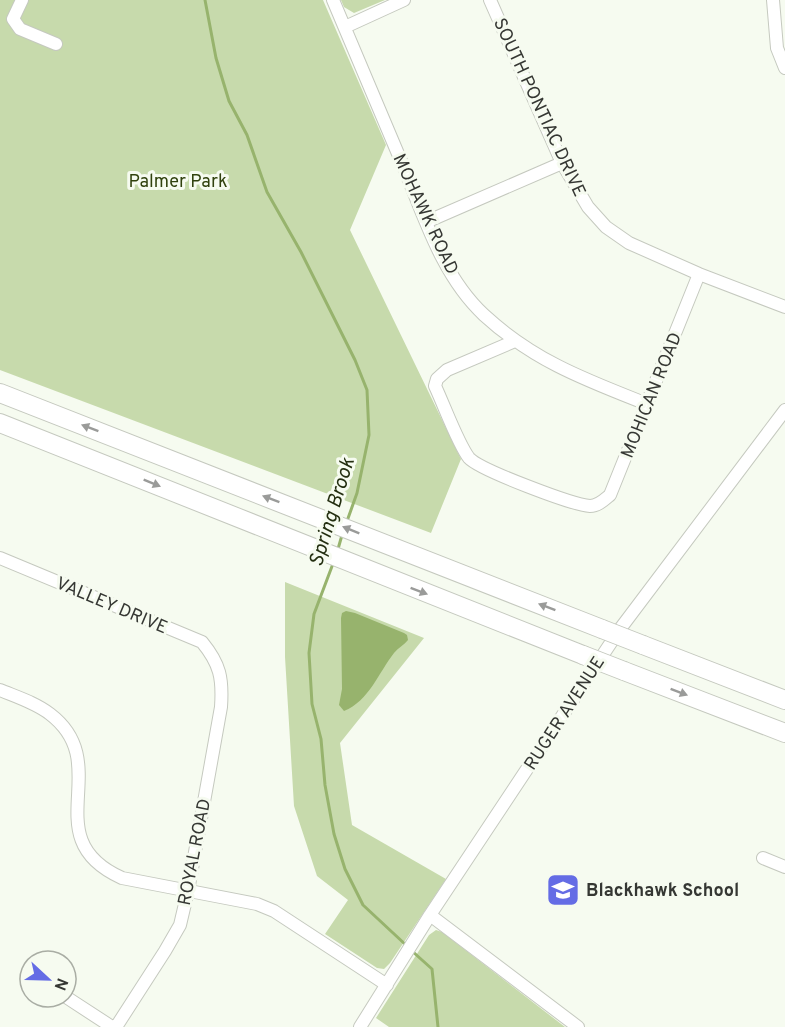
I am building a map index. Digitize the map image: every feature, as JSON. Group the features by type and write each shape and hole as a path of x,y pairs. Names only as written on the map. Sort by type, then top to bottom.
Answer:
{"highway":[{"path":"0,393 785,700"},
{"path":"0,423 785,733"}],"street":[{"path":"22,0 13,19 20,29 56,44"},
{"name":"MOHAWK ROAD","path":"333,0 426,222 448,268 464,292 483,314 515,341 552,365 647,405"},
{"path":"345,27 404,0"},
{"name":"SOUTH PONTIAC DRIVE","path":"490,0 562,163 588,207 606,227 628,243 699,274 785,307"},
{"path":"773,0 777,48 785,68"},
{"path":"426,222 562,163"},
{"name":"MOHICAN ROAD","path":"515,341 447,370 437,379 435,387 467,454 474,463 569,501 591,506 599,504 610,495 699,274"},
{"name":"RUGER AVENUE","path":"360,1027 430,915 620,629 785,410"},
{"name":"VALLEY DRIVE","path":"0,558 202,642 216,661"},
{"name":"ROYAL ROAD","path":"114,1027 180,925 221,707 222,687 216,661"},
{"path":"0,690 50,713 65,729 75,747 80,767 77,828 83,846 105,871 122,879 242,900 274,911 387,985"},
{"path":"764,858 785,867"},
{"path":"430,915 578,1027"},
{"path":"78,1004 114,1027"}],"green space":[{"name":"Palmer Park","path":"0,0 323,0 386,145 350,230 461,459 431,533 0,370"},
{"path":"341,0 385,0 354,13 344,7"},
{"path":"285,582 424,638 340,743 352,825 446,879 384,969 377,968 325,934 348,900 317,876 294,806 285,657"},
{"path":"436,930 442,932 565,1027 389,1027 376,1018 429,935"}],"shaded area":[{"path":"346,611 404,633 408,640 394,653 367,693 344,711 339,705 342,689 341,618 342,613"}],"waterway":[{"name":"Spring Brook","path":"205,0 216,58 229,101 247,135 267,192 301,252 355,360 367,390 369,435 357,493 346,524"},
{"name":"Spring Brook","path":"338,549 342,535"},
{"name":"Spring Brook","path":"334,561 314,614 309,653 312,704 321,739 325,785 334,834 345,869 363,905 407,946"},
{"name":"Spring Brook","path":"412,951 432,969 438,1027"}],"place":[{"name":"Blackhawk School","path":"563,890"}]}
